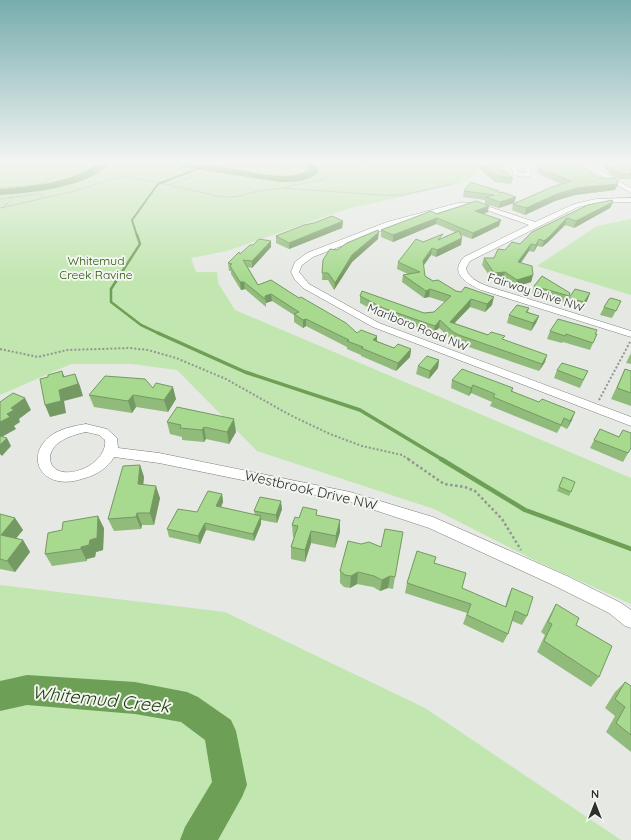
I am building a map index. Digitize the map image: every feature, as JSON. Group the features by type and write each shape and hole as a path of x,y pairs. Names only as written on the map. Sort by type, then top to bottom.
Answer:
{"street":[{"name":"Fairway Drive NW","path":"605,200 585,202 576,205 467,259 462,265 464,275 470,281 484,288 631,334"},
{"name":"Marlboro Road NW","path":"536,225 479,205 462,204 390,224 310,255 298,264 295,272 298,278 306,286 376,325 631,422"},
{"path":"86,428 105,432 110,437 113,444 111,452 106,460 98,467 87,473 75,476 63,477 53,474 46,470 42,463 43,456 50,444 63,434 86,428"},
{"name":"Westbrook Drive NW","path":"111,452 159,458 350,497 433,523 554,577 615,608 631,620"}],"path":[{"path":"3,208 11,200"},
{"path":"0,208 38,200"},
{"path":"594,408 631,341"},
{"path":"0,349 14,353 43,357 67,350 130,348 148,350 176,358 226,379 290,415 330,434 362,446 402,455 444,484 465,487 475,491 502,520 522,550"}],"green space":[{"name":"Whitemud Creek Ravine","path":"0,200 386,200 347,209 227,251 191,258 196,272 217,272 218,283 235,310 631,478 631,604 536,561 434,509 257,451 177,370 132,364 71,364 0,395"},
{"path":"631,219 631,295 537,266 597,226"},
{"path":"0,585 225,612 425,708 621,840 0,840"}],"building":[{"path":"522,200 543,200 526,208 513,204"},
{"path":"611,200 613,202 576,221 567,218 544,241 539,239 536,245 531,244 518,262 532,266 533,275 517,280 505,272 494,273 484,258 494,258 498,249 505,250 512,242 520,244 532,232 588,205"},
{"path":"476,201 489,206 475,211 501,220 473,233 437,218 393,235 381,230 431,211 437,214"},
{"path":"332,216 343,221 289,243 276,236 304,225"},
{"path":"378,230 379,232 352,255 335,283 328,273 322,273 323,260 330,249 337,250 347,243"},
{"path":"459,231 462,238 437,250 432,248 423,261 425,276 433,281 438,280 456,291 461,292 465,287 494,297 487,304 471,299 450,322 488,335 491,332 505,336 502,339 547,355 542,364 459,335 453,332 440,320 435,326 383,308 360,296 362,291 424,313 434,312 451,296 430,289 426,291 403,275 420,272 398,262 416,239 423,242 443,234 438,240"},
{"path":"259,239 271,241 252,261 243,260 258,285 271,280 299,298 301,297 346,323 357,333 361,330 377,336 373,340 394,348 398,344 411,349 398,363 361,348 363,347 347,341 349,340 306,319 303,320 294,314 299,312 271,294 265,296 265,299 244,282 240,282 230,266 232,264 228,263 239,252 240,254"},
{"path":"542,276 570,293 569,296 534,286"},
{"path":"575,289 590,293 584,302 569,298"},
{"path":"611,298 621,301 616,311 604,307"},
{"path":"517,305 529,308 526,312 539,316 533,323 509,315"},
{"path":"558,319 597,330 593,343 566,334 565,336 550,331"},
{"path":"427,356 439,360 430,371 418,366"},
{"path":"562,363 588,371 583,380 557,370"},
{"path":"462,369 513,388 511,391 539,402 542,399 575,412 570,421 564,418 561,425 493,397 495,394 473,385 471,388 452,380"},
{"path":"625,369 631,371 631,393 617,388"},
{"path":"62,371 63,377 75,374 78,384 59,390 61,401 45,405 40,379"},
{"path":"105,376 145,379 153,388 156,383 173,387 164,400 133,395 128,401 89,395"},
{"path":"13,393 25,398 11,408 14,410 7,414 10,417 0,422 0,402"},
{"path":"177,407 234,419 227,432 204,427 202,430 180,428 181,425 167,422"},
{"path":"600,429 619,437 623,430 631,433 631,448 628,453 594,440"},
{"path":"0,436 7,438 0,445"},
{"path":"140,465 138,484 156,486 150,513 137,513 136,517 108,519 123,466"},
{"path":"563,477 575,482 571,492 559,487"},
{"path":"208,491 222,494 216,506 261,516 253,534 205,523 198,536 167,529 178,509 197,512"},
{"path":"260,497 281,501 276,515 254,511"},
{"path":"303,507 317,510 316,515 340,520 336,536 311,531 305,550 291,547 298,526 292,525 295,517 299,518"},
{"path":"0,514 15,518 1,535 23,540 7,561 0,559"},
{"path":"98,516 97,538 90,540 89,545 81,547 81,549 45,554 48,533 62,530 63,522"},
{"path":"385,529 403,532 395,577 390,576 382,580 374,576 358,572 351,576 345,575 340,571 348,541 361,544 369,542 381,547"},
{"path":"417,551 436,557 434,563 466,573 462,588 506,607 512,588 533,597 527,616 515,611 508,634 467,615 471,604 407,583"},
{"path":"556,604 579,618 576,625 612,646 599,677 544,641 552,624 548,622"},
{"path":"625,682 631,686 631,735 616,723 625,707 615,699"}],"waterway":[{"path":"137,236 132,220 146,200"},
{"path":"137,235 140,244 111,289 111,302 141,325 160,334"},
{"path":"158,333 245,372 360,410 443,460"},
{"path":"441,459 525,510 631,549"},
{"name":"Whitemud Creek","path":"0,696 27,690 135,698 187,708 220,731 230,785 198,840"}]}
